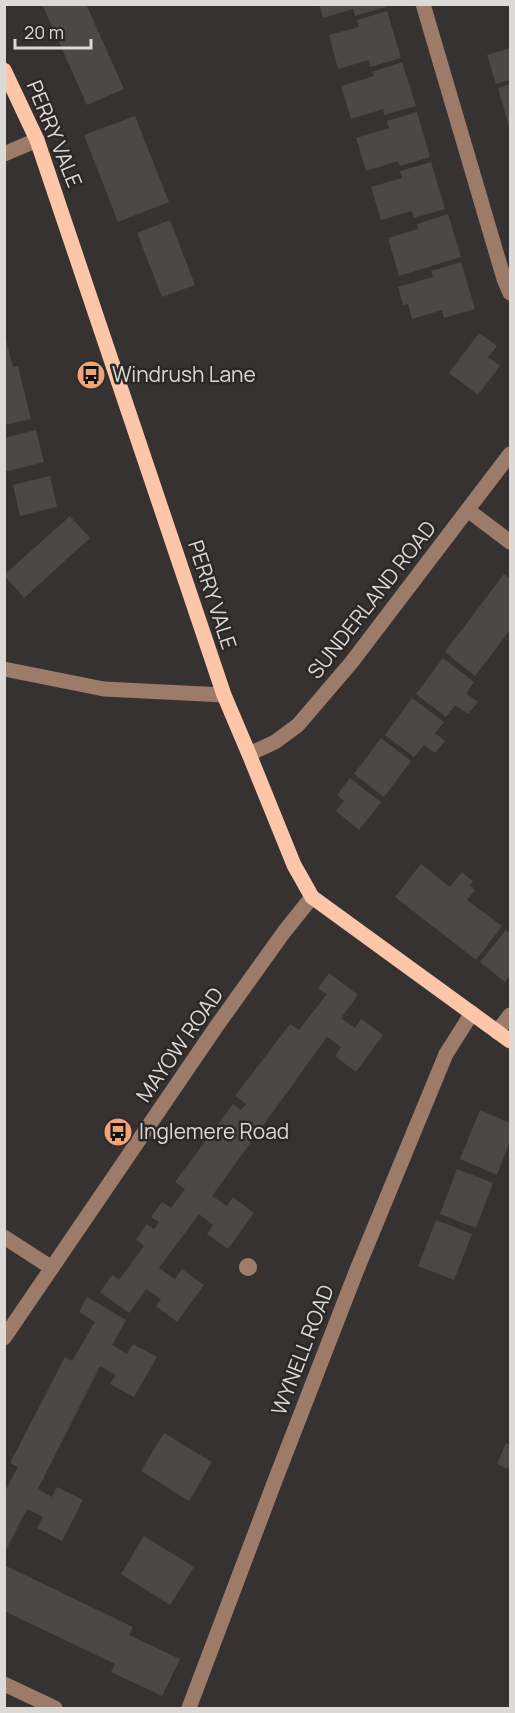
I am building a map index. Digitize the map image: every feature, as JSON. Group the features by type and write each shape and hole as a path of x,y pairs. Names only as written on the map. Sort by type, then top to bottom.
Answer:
{"main road":[{"name":"PERRY VALE","path":"4,69 38,140 224,695 294,865 312,897 510,1041"}],"street":[{"path":"423,4 510,293"},
{"path":"4,154 38,140"},
{"name":"SUNDERLAND ROAD","path":"249,754 275,742 298,725 351,663 469,511 510,454"},
{"path":"469,511 510,542"},
{"path":"4,669 104,689 224,695"},
{"name":"MAYOW ROAD","path":"4,1338 216,1027 312,897"},
{"name":"WYNELL ROAD","path":"189,1708 356,1272 446,1054 472,1013"},
{"path":"497,1032 510,1015"},
{"path":"4,1237 52,1268"},
{"path":"4,1684 55,1708"}],"building":[{"path":"42,4 86,4 124,89 87,105"},
{"path":"319,4 386,4 386,7 355,16 353,9 323,18"},
{"path":"387,11 401,58 370,67 369,60 338,69 329,35 359,27 357,20"},
{"path":"510,48 510,80 496,84 487,55"},
{"path":"402,62 416,106 384,115 383,109 351,119 341,86 374,76 372,72"},
{"path":"510,84 510,130 498,88"},
{"path":"417,112 430,157 400,166 398,161 366,171 356,138 389,128 387,121"},
{"path":"135,116 169,202 118,222 84,135"},
{"path":"431,162 445,209 414,218 412,211 381,220 371,187 402,178 400,171"},
{"path":"448,214 461,257 399,276 388,238 418,229 417,224"},
{"path":"170,220 195,285 162,297 137,233"},
{"path":"461,262 475,309 444,318 442,310 412,319 408,304 403,305 398,287 433,277 431,271"},
{"path":"4,333 13,367 18,366 31,419 4,425"},
{"path":"479,333 497,346 488,357 500,366 478,395 449,373"},
{"path":"36,430 44,462 4,472 4,438"},
{"path":"50,476 57,507 20,516 13,485"},
{"path":"70,516 90,538 24,598 4,575"},
{"path":"504,574 510,579 510,630 475,676 445,652"},
{"path":"443,658 474,682 466,693 478,702 468,714 455,705 446,717 416,694"},
{"path":"412,698 444,722 435,733 445,741 435,753 424,745 414,757 385,735"},
{"path":"381,738 411,761 384,797 354,774"},
{"path":"350,778 381,802 359,830 336,811 344,801 337,795"},
{"path":"421,864 450,887 462,872 473,881 470,885 475,890 467,900 502,926 476,960 395,897"},
{"path":"506,930 510,933 510,975 505,982 480,962"},
{"path":"329,973 358,995 341,1018 355,1028 361,1019 383,1035 356,1072 335,1056 341,1047 327,1037 212,1196 227,1206 233,1197 254,1213 228,1249 207,1234 213,1225 199,1214 159,1268 175,1279 182,1269 204,1285 177,1322 156,1306 161,1299 146,1289 129,1313 100,1292 112,1275 119,1280 144,1246 136,1239 147,1224 154,1229 159,1222 151,1217 162,1202 171,1208 185,1189 175,1182 233,1104 241,1110 246,1104 235,1096 290,1024 299,1030 327,994 318,988"},
{"path":"480,1110 510,1123 510,1141 497,1175 460,1159"},
{"path":"457,1169 493,1183 476,1228 440,1214"},
{"path":"436,1220 472,1234 454,1280 418,1266"},
{"path":"87,1297 126,1320 112,1345 127,1354 133,1344 157,1357 134,1397 110,1384 116,1375 100,1366 38,1489 52,1497 57,1487 83,1500 62,1541 37,1528 43,1517 27,1509 4,1554 4,1493 18,1467 10,1463 65,1357 72,1361 95,1322 79,1312"},
{"path":"164,1433 212,1462 189,1501 141,1471"},
{"path":"506,1443 510,1445 508,1469 497,1464"},
{"path":"144,1536 194,1567 170,1605 121,1574"},
{"path":"4,1565 133,1627 129,1635 180,1659 162,1696 111,1672 115,1664 4,1611"}],"place":[{"name":"Windrush Lane","path":"91,375"},
{"name":"Inglemere Road","path":"118,1132"}]}
